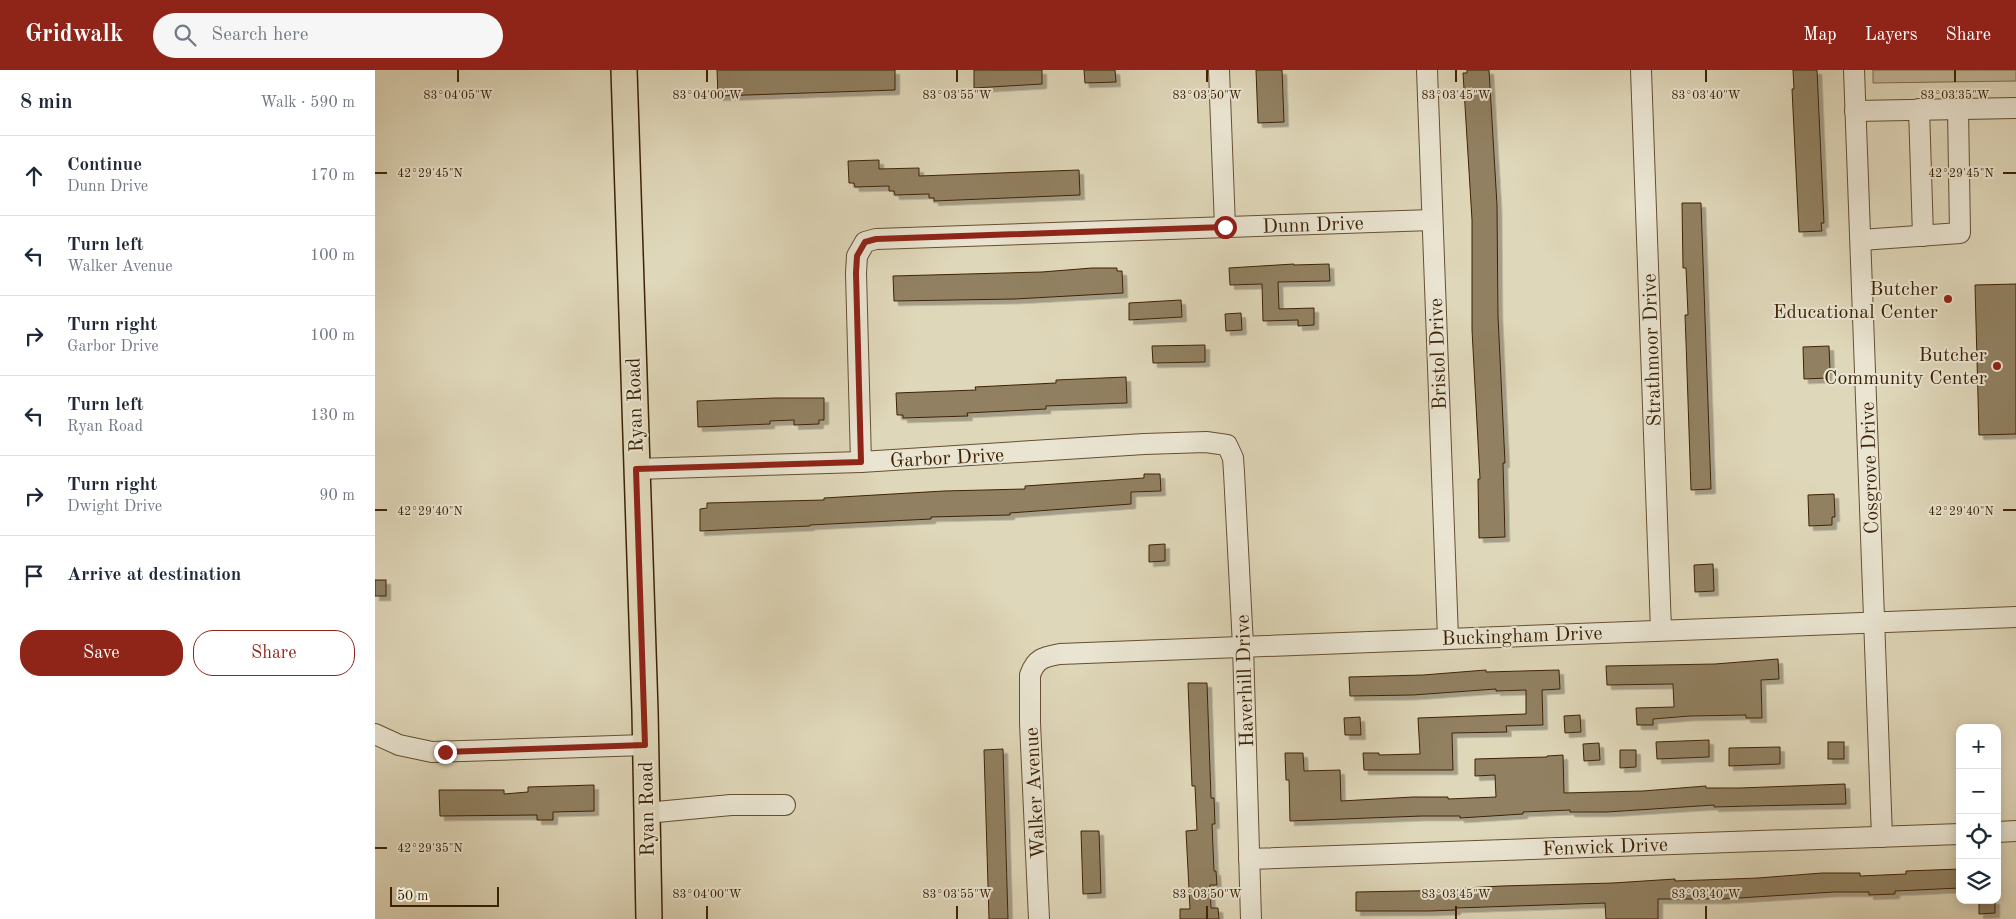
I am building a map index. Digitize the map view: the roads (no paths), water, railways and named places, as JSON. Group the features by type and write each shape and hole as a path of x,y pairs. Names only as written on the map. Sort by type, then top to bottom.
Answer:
{"main road":[{"name":"Ryan Road","path":"624,70 649,919"}],"street":[{"path":"1219,70 1225,227"},
{"name":"Bristol Drive","path":"1427,70 1448,638"},
{"name":"Strathmoor Drive","path":"1641,70 1661,630"},
{"name":"Cosgrove Drive","path":"1854,70 1882,837"},
{"path":"1855,111 2016,108"},
{"path":"1919,109 1923,236"},
{"path":"1861,240 1960,233 1958,109"},
{"name":"Dunn Drive","path":"861,462 856,273 857,256 865,242 876,239 1432,220"},
{"name":"Garbor Drive","path":"636,469 861,462 1144,444 1206,442 1227,445"},
{"name":"Haverhill Drive","path":"1227,445 1233,458 1235,472 1243,646 1251,919"},
{"name":"Buckingham Drive","path":"1032,667 1042,657 1060,654 2016,617"},
{"name":"Walker Avenue","path":"1032,667 1029,674 1030,723 1039,919"},
{"path":"375,734 399,746 432,752 645,745"},
{"path":"646,813 731,805 785,805"},
{"path":"2001,832 2016,831"},
{"name":"Fenwick Drive","path":"1249,859 1956,834"}],"place":[{"name":"Butcher Educational Center","path":"1948,299"},
{"name":"Butcher Community Center","path":"1997,366"}]}
